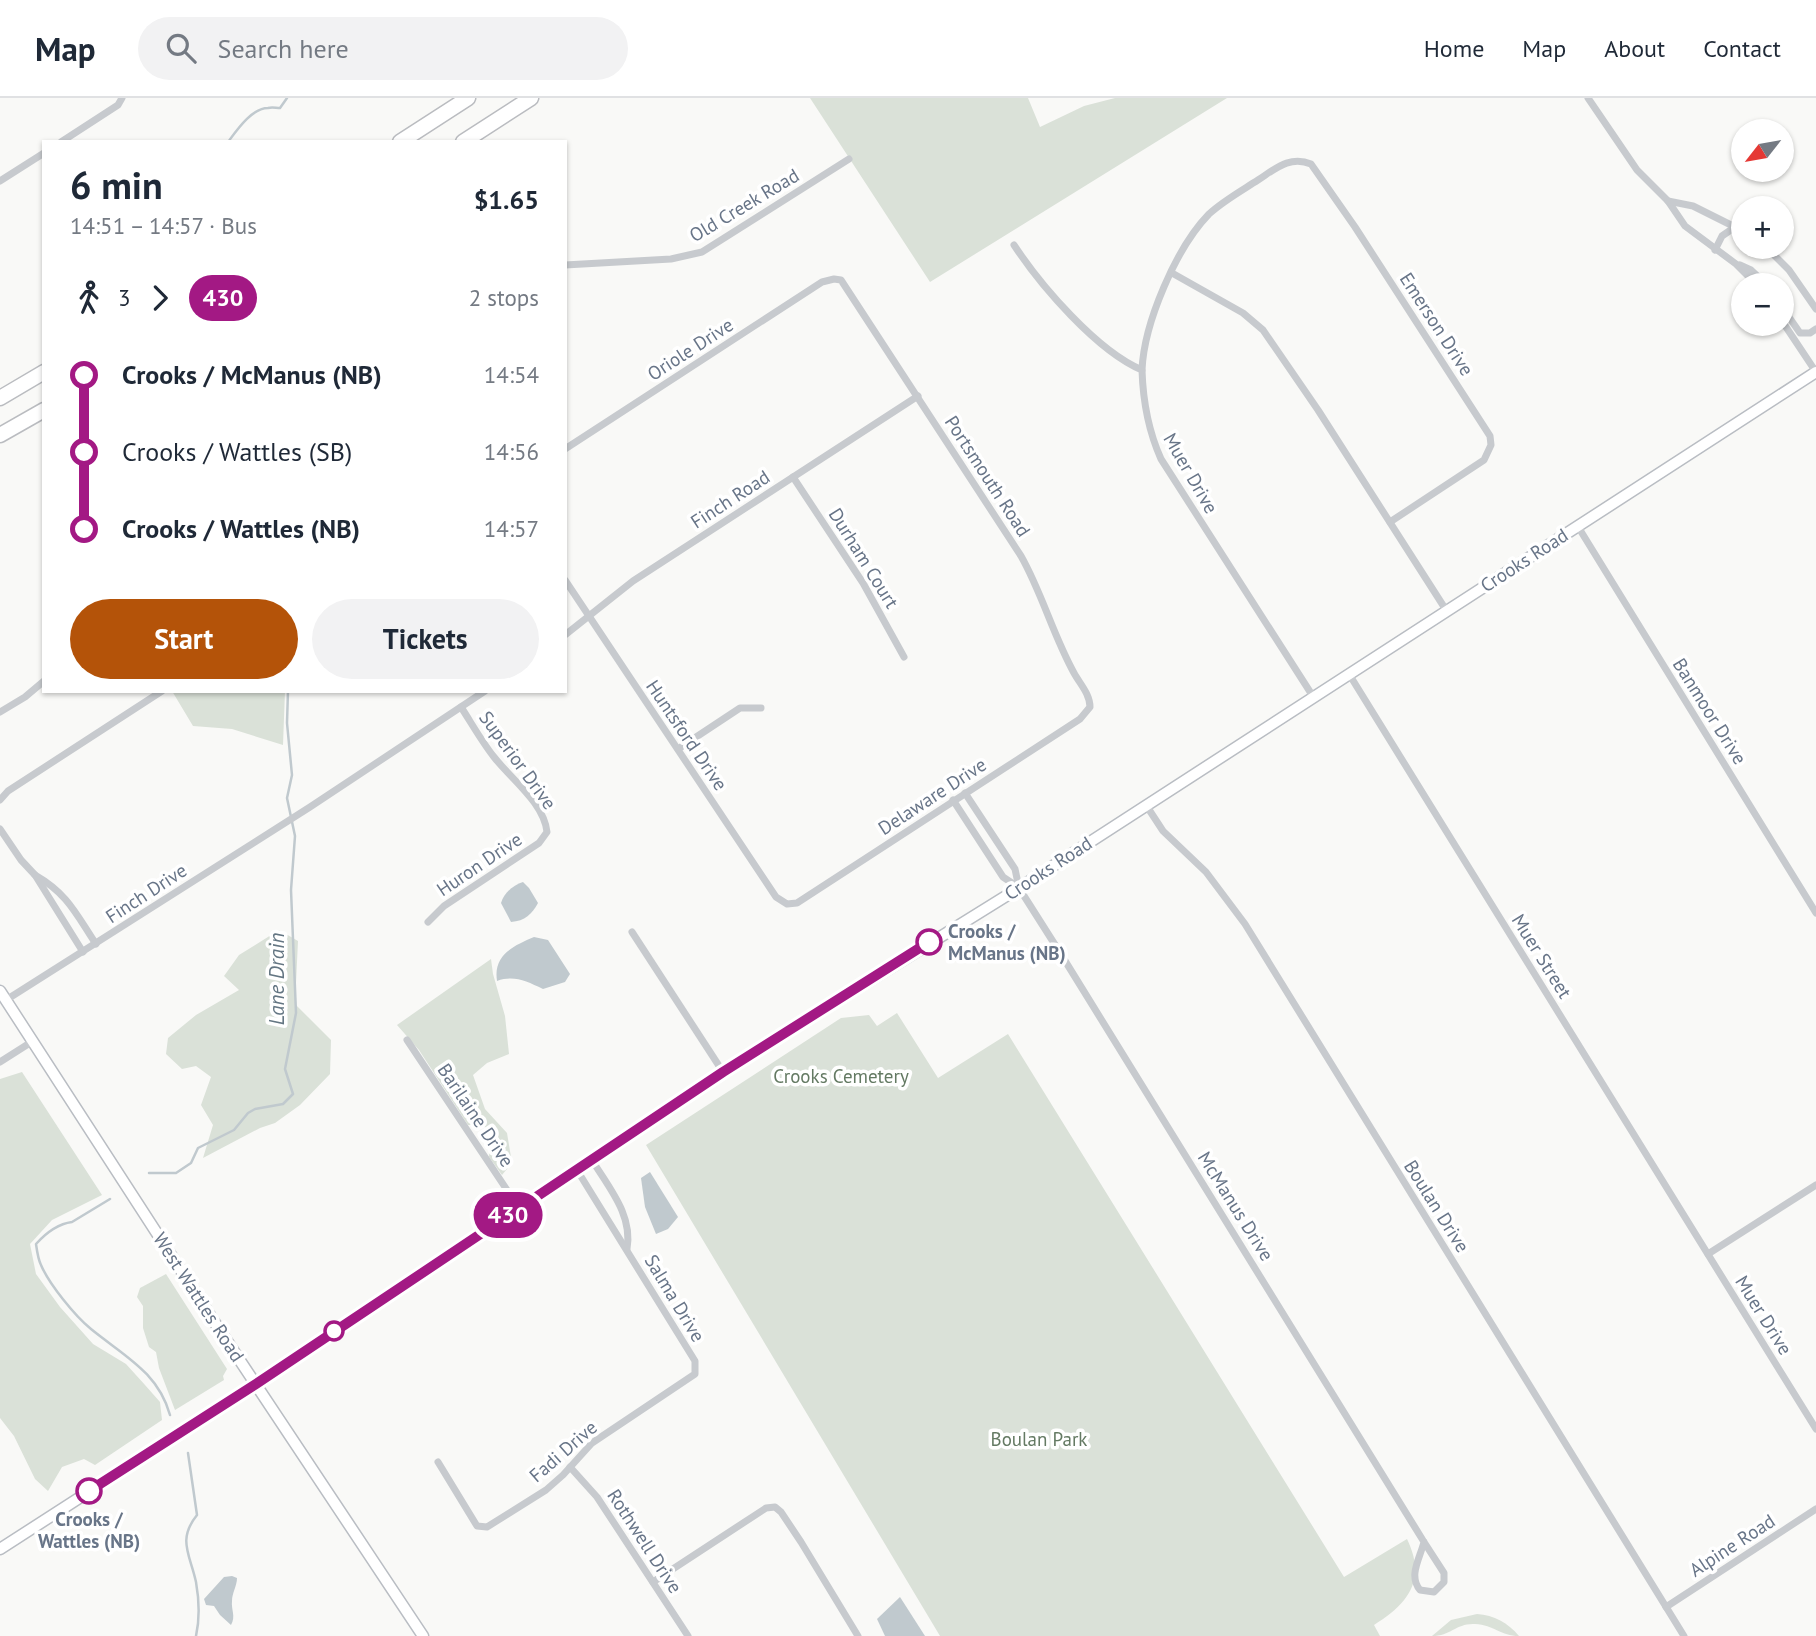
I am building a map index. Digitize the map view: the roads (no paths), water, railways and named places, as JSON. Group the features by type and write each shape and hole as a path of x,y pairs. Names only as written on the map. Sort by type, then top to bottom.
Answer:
{"highway":[{"path":"403,140 468,98"},
{"path":"466,140 531,98"},
{"path":"0,398 42,373"},
{"path":"0,435 42,411"}],"main road":[{"name":"Crooks Road","path":"0,1549 256,1384 723,1072 1019,888 1816,372"},
{"name":"West Wattles Road","path":"3,996 423,1636"}],"street":[{"path":"64,140 118,105 122,98"},
{"path":"1588,98 1637,170 1668,201 1685,226 1745,273"},
{"path":"0,181 42,154"},
{"name":"Old Creek Road","path":"567,265 671,259 702,252 849,159"},
{"name":"Emerson Drive","path":"1259,179 1294,160 1305,162 1316,169 1490,436 1491,445 1484,460 1390,522"},
{"name":"Muer Drive","path":"1259,179 1224,202 1205,219 1171,273 1153,314 1142,357 1143,397 1147,422 1161,459 1314,698"},
{"path":"1668,201 1693,206 1731,225"},
{"path":"1715,250 1722,236 1731,230"},
{"path":"1014,245 1039,278 1080,323 1122,359 1142,370"},
{"path":"1778,259 1789,270 1816,309"},
{"path":"1736,264 1754,273"},
{"path":"1171,273 1243,313 1263,330 1446,610"},
{"name":"Portsmouth Road","path":"834,279 844,283 1021,556 1038,590 1059,644 1088,696 1090,707"},
{"name":"Oriole Drive","path":"567,448 822,282 834,279"},
{"path":"1794,324 1800,333 1810,333 1816,329"},
{"path":"1792,336 1816,372"},
{"name":"Finch Road","path":"567,633 633,581 918,396"},
{"name":"Durham Court","path":"793,477 863,583 904,657"},
{"name":"Banmoor Drive","path":"1577,526 1816,913"},
{"name":"Huntsford Drive","path":"567,583 775,897 787,904"},
{"name":"Muer Street","path":"1349,674 1708,1254"},
{"path":"0,712 42,683"},
{"path":"0,800 8,791 159,693"},
{"path":"461,707 482,693"},
{"name":"Finch Drive","path":"3,996 96,944 461,707"},
{"name":"Superior Drive","path":"461,707 494,757 520,785 543,818 547,832"},
{"name":"Delaware Drive","path":"787,904 797,902 1084,716 1090,707"},
{"path":"678,749 740,708 761,708"},
{"path":"965,793 1015,869 1019,888"},
{"path":"954,800 1003,877 1019,888"},
{"name":"Boulan Drive","path":"1146,805 1163,831 1206,872 1245,924 1684,1636"},
{"path":"0,829 35,875 83,952"},
{"name":"Huron Drive","path":"428,922 444,906 538,844 547,832"},
{"path":"35,875 50,883 66,898 96,944"},
{"name":"McManus Drive","path":"1019,888 1444,1573 1444,1582 1434,1592 1420,1590 1414,1581 1416,1564 1424,1542"},
{"path":"632,932 723,1072"},
{"name":"Barilaine Drive","path":"407,1040 519,1208"},
{"path":"0,1062 33,1041"},
{"name":"Salma Drive","path":"592,1160 626,1217 630,1234 627,1249"},
{"name":"Salma Drive","path":"577,1170 696,1365"},
{"path":"1708,1254 1816,1185"},
{"name":"Muer Drive","path":"1708,1254 1816,1429"},
{"name":"Fadi Drive","path":"438,1462 477,1526 491,1525 546,1490 592,1443 692,1378 696,1365"},
{"name":"Rothwell Drive","path":"570,1467 597,1497 688,1636"},
{"path":"653,1582 766,1508 775,1507 801,1542 858,1636"},
{"name":"Alpine Road","path":"1666,1607 1816,1509"}],"waterway":[{"name":"Lane Drain","path":"230,140 256,112 280,108 287,98"},
{"name":"Lane Drain","path":"149,1173 176,1173 191,1163 198,1148 234,1130 248,1113 255,1109 283,1104 293,1094 285,1069 296,1013 291,890 295,836 287,798 292,775 287,723 288,693"},
{"name":"Lane Drain","path":"110,1199 72,1222 47,1233 36,1244 38,1258 50,1281 78,1316 148,1376 165,1400 170,1415"},
{"name":"Lane Drain","path":"188,1453 197,1515 186,1540 198,1595 196,1636"}],"place":[{"name":"Crooks / McManus (NB)","path":"929,942"},
{"name":"Crooks / Wattles (NB)","path":"89,1491"}],"park label":[{"name":"Crooks Cemetery","path":"841,1076"},
{"name":"Boulan Park","path":"1039,1439"}]}
